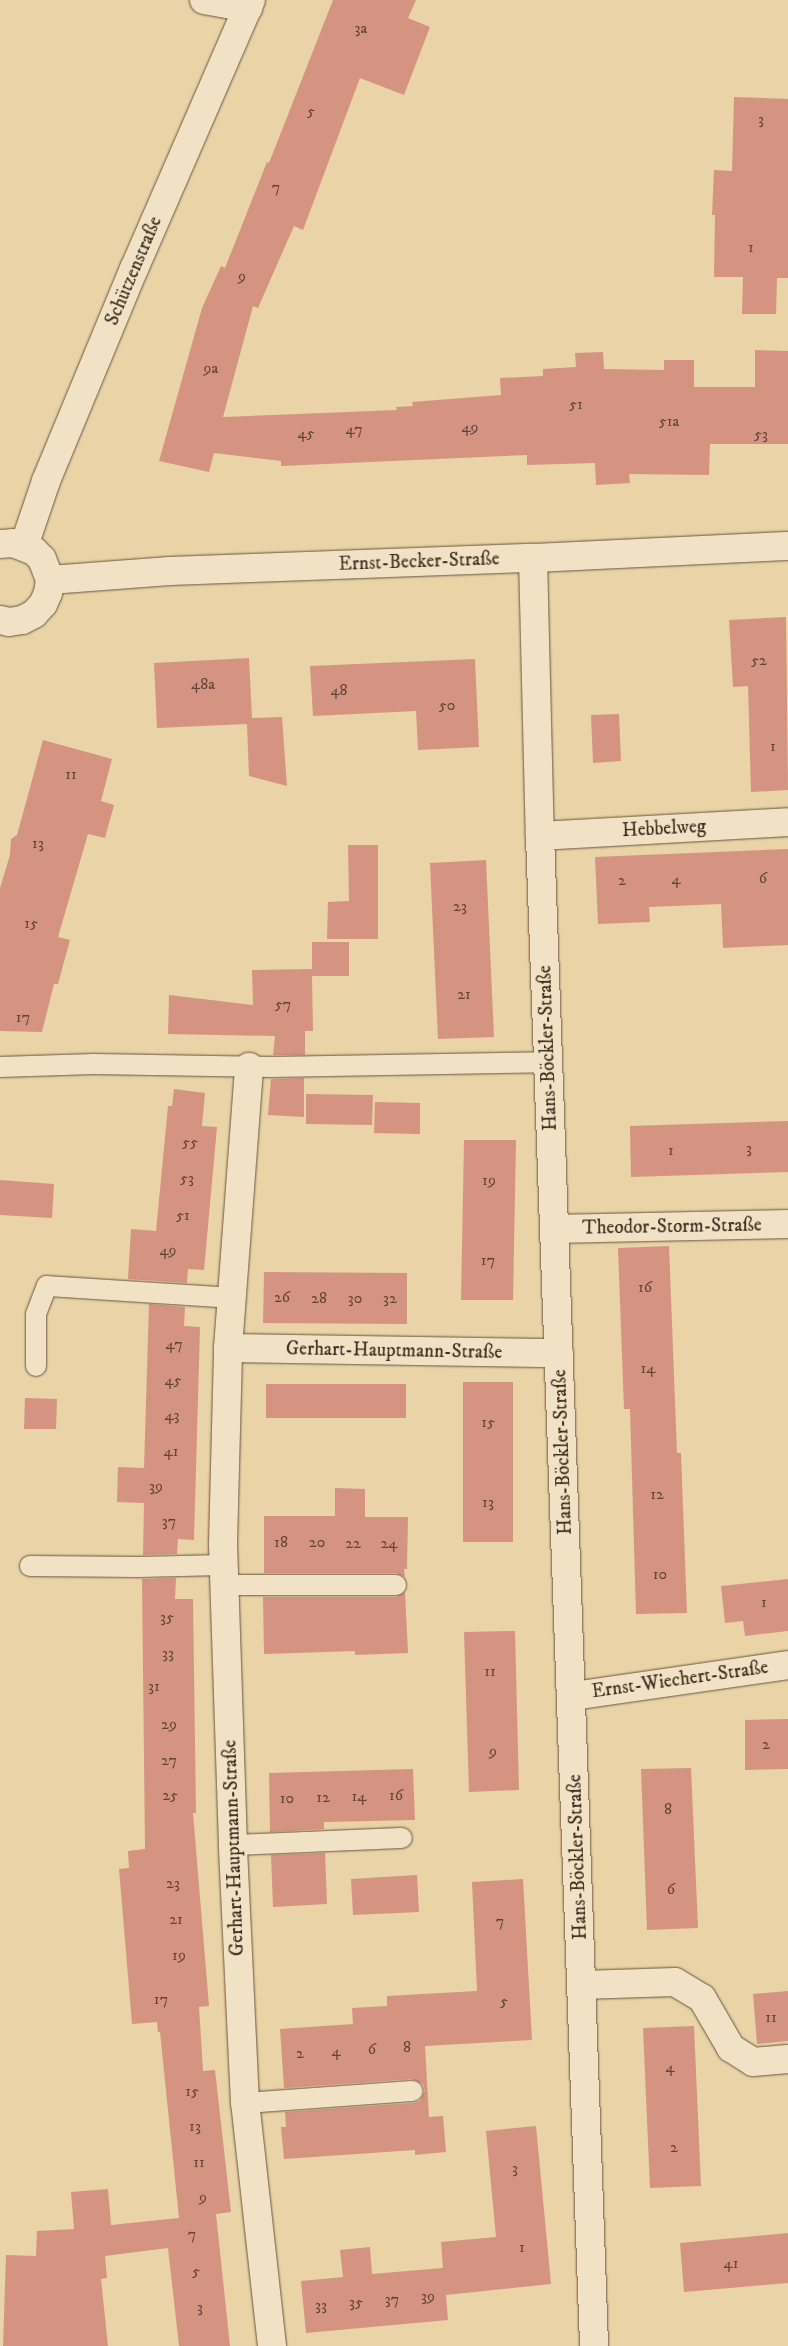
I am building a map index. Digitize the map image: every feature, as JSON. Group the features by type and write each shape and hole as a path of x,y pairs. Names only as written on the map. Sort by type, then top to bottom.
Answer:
{"street":[{"path":"204,0 250,4"},
{"name":"Schützenstraße","path":"12,545 46,481 134,269 250,4"},
{"path":"0,620 9,622 22,620 34,614 43,604 48,593 50,580 42,559 12,545"},
{"name":"Ernst-Becker-Straße","path":"50,580 170,571 533,558 788,546"},
{"name":"Hans-Böckler-Straße","path":"533,558 540,836 594,2346"},
{"name":"Hebbelweg","path":"540,836 788,822"},
{"name":"Gerhart-Hauptmann-Straße","path":"249,1067 228,1348 224,1575 233,1845 246,2104 272,2346"},
{"name":"Theodor-Storm-Straße","path":"555,1229 788,1224"},
{"name":"Gerhart-Hauptmann-Straße","path":"228,1348 559,1354"},
{"name":"Ernst-Wiechert-Straße","path":"572,1696 788,1665"},
{"path":"582,1985 675,1982 702,1998 731,2048 754,2062 788,2059"}],"lane":[{"path":"0,1066 94,1064 249,1067 549,1062"},
{"path":"36,1366 36,1314 48,1286 232,1298"},
{"path":"30,1566 139,1567 224,1575 396,1585"},
{"path":"233,1845 402,1838"},
{"path":"246,2104 413,2091"}],"building":[{"path":"333,0 416,0 408,18 430,27 404,95 360,78 303,230 294,226 258,308 253,306 223,417 397,410 396,407 413,406 412,402 501,395 500,378 543,376 543,369 576,367 575,353 603,352 604,369 664,370 664,360 694,360 694,387 755,387 755,350 788,351 788,444 710,444 709,475 629,474 630,483 596,485 595,463 527,465 527,455 281,466 281,461 214,453 209,472 159,461 202,308 221,266 225,268 267,162 269,163"},
{"path":"734,97 788,99 788,278 777,278 776,314 742,314 743,277 714,277 715,215 712,215 714,170 732,171"},
{"path":"786,617 788,790 751,792 748,686 733,687 729,620"},
{"path":"249,658 252,718 282,717 287,786 249,776 247,724 157,728 154,663"},
{"path":"475,659 479,747 418,750 416,711 313,716 310,666"},
{"path":"619,714 621,761 593,763 591,715"},
{"path":"43,740 112,759 101,801 114,805 105,838 88,834 58,937 70,940 58,984 54,984 42,1032 0,1031 0,888 10,855 11,839 17,835"},
{"path":"348,845 378,845 378,939 327,939 328,902 349,901"},
{"path":"788,849 788,945 723,948 721,904 649,907 650,922 598,924 595,857"},
{"path":"486,860 494,1037 438,1039 430,863"},
{"path":"312,942 349,942 349,976 312,976 313,1031 305,1031 305,1055 273,1055 275,1036 168,1034 169,995 253,1005 252,970 312,969"},
{"path":"304,1078 304,1117 268,1115 271,1079"},
{"path":"174,1089 205,1093 202,1126 217,1127 204,1270 188,1269 187,1283 128,1279 131,1229 156,1231 168,1106 172,1106"},
{"path":"306,1094 373,1095 372,1125 306,1124"},
{"path":"375,1102 420,1103 420,1134 374,1133"},
{"path":"788,1121 788,1172 631,1177 630,1126"},
{"path":"464,1140 516,1140 513,1300 461,1300"},
{"path":"0,1180 54,1184 52,1218 0,1215"},
{"path":"669,1246 677,1453 681,1453 687,1613 636,1614 630,1409 624,1409 618,1248"},
{"path":"264,1272 407,1273 407,1324 263,1323"},
{"path":"149,1304 185,1307 184,1326 200,1327 194,1540 178,1539 177,1554 143,1555 144,1503 117,1502 118,1467 144,1468"},
{"path":"463,1382 513,1382 513,1542 463,1542"},
{"path":"266,1384 406,1384 406,1418 266,1418"},
{"path":"25,1398 57,1399 56,1429 24,1429"},
{"path":"335,1488 365,1489 365,1517 408,1517 407,1569 404,1569 405,1577 396,1573 264,1573 264,1516 335,1516"},
{"path":"176,1578 175,1599 193,1599 196,1813 193,1813 209,2006 199,2007 203,2071 215,2070 231,2212 216,2214 230,2346 179,2346 168,2248 105,2256 107,2278 101,2279 108,2346 3,2346 6,2255 36,2256 37,2231 74,2229 71,2192 108,2189 111,2225 179,2218 160,2032 158,2032 157,2022 132,2024 119,1869 129,1868 128,1851 145,1849 142,1579"},
{"path":"788,1579 788,1631 745,1636 743,1621 725,1623 721,1586"},
{"path":"405,1592 408,1653 355,1655 355,1651 264,1654 263,1597 396,1597"},
{"path":"515,1631 519,1790 469,1792 464,1632"},
{"path":"788,1719 788,1769 745,1770 745,1720"},
{"path":"691,1768 698,1928 647,1930 641,1769"},
{"path":"413,1769 415,1820 324,1822 324,1829 270,1832 269,1773"},
{"path":"325,1853 327,1904 273,1907 271,1855"},
{"path":"417,1875 419,1912 353,1915 351,1879"},
{"path":"523,1879 532,2040 425,2046 429,2117 443,2116 446,2152 415,2155 415,2150 284,2159 281,2127 286,2127 285,2112 414,2103 420,2101 425,2091 423,2084 412,2079 284,2088 280,2029 353,2024 352,2008 387,2006 387,1996 477,1991 472,1882"},
{"path":"788,1991 788,2041 757,2044 753,1994"},
{"path":"694,2026 701,2186 650,2188 643,2028"},
{"path":"536,2126 551,2284 446,2295 448,2320 306,2333 301,2281 343,2277 340,2250 370,2247 372,2274 443,2268 441,2242 496,2237 486,2131"},
{"path":"788,2233 788,2283 684,2292 680,2243"}]}
